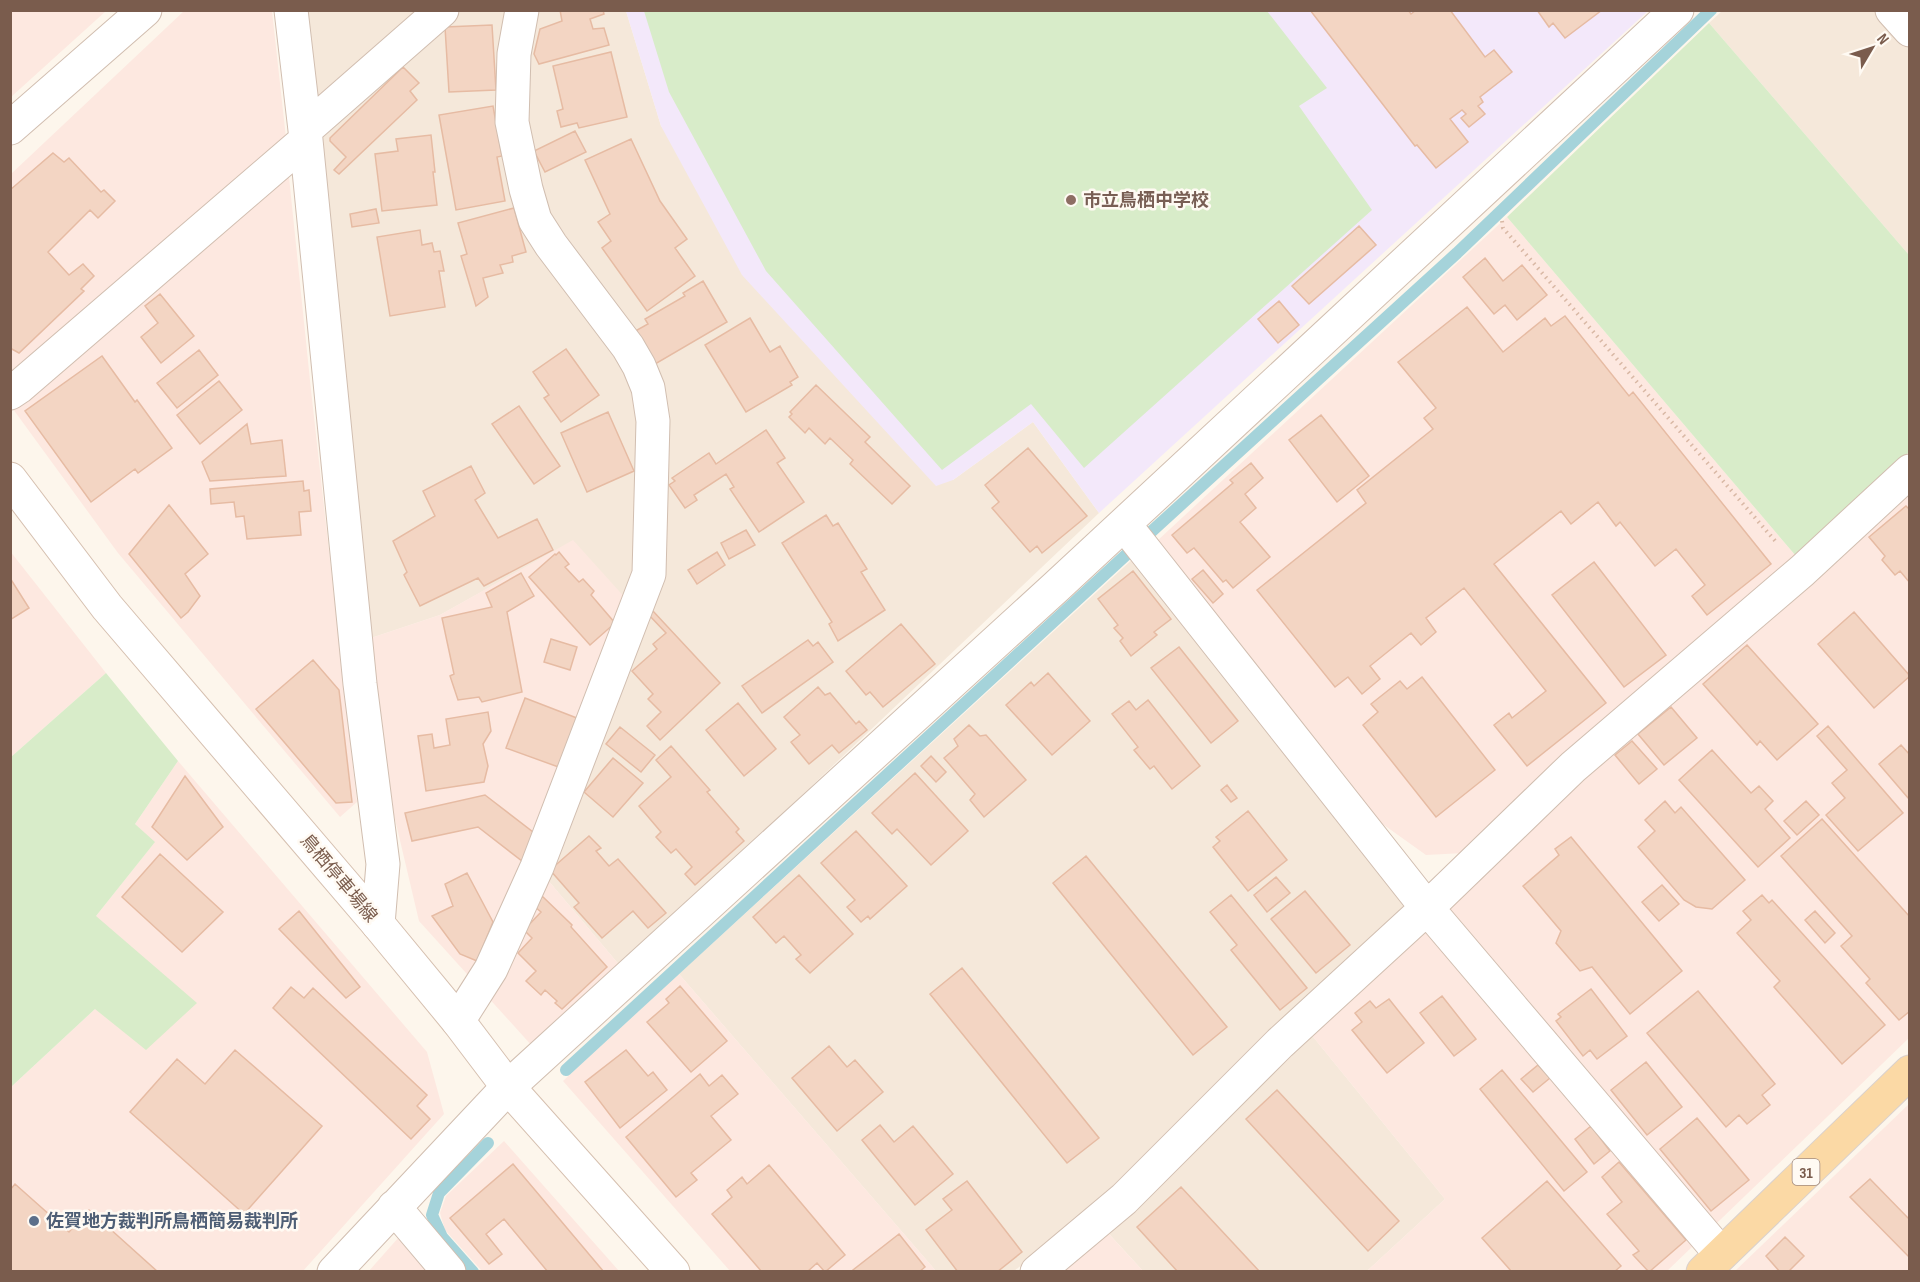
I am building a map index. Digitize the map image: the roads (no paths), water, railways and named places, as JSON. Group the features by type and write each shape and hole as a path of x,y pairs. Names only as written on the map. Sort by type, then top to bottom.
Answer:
{"main road":[{"name":"31","path":"1712,1263 1910,1072"}],"street":[{"path":"10,128 145,10"},
{"path":"291,10 306,135 360,684 383,864 378,924"},
{"path":"10,393 306,135 442,10"},
{"path":"458,1021 491,969 537,867 649,574 653,421 648,388 628,347 551,245 535,220 512,122 514,54 522,10"},
{"path":"334,1272 508,1087 1124,524 1677,10"},
{"path":"1892,10 1910,30"},
{"path":"1037,1272 1124,1199 1280,1043 1427,908 1573,767 1802,571 1910,471"},
{"name":"鳥栖停車場線","path":"10,479 107,607 378,924 458,1021 508,1087 673,1272"},
{"path":"1124,524 1427,908 1712,1263"},
{"path":"394,1207 449,1272"}],"waterway":[{"path":"1152,531 1457,253 1711,10"},
{"path":"566,1070 1127,554"},
{"path":"473,1272 442,1237 432,1215 439,1193 488,1143"}],"place":[{"name":"市立鳥栖中学校","path":"1071,200"},
{"name":"佐賀地方裁判所鳥栖簡易裁判所","path":"34,1221"}]}
